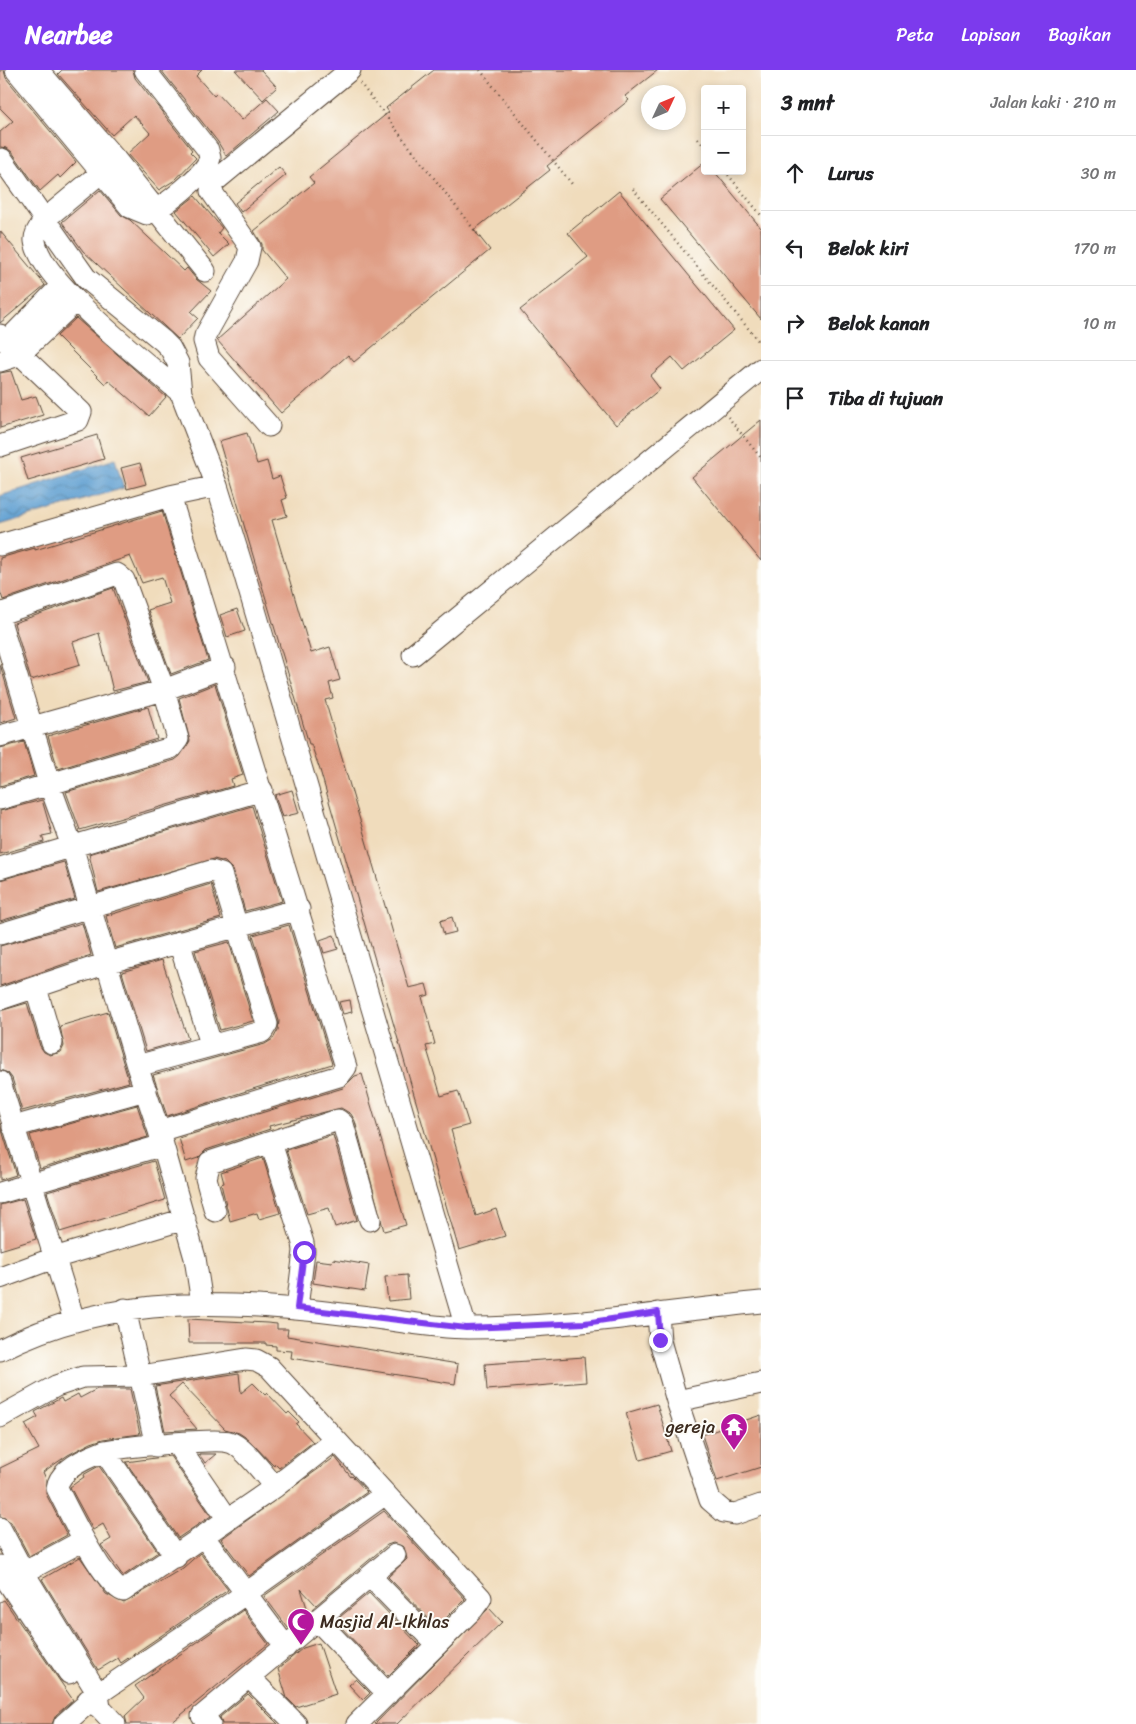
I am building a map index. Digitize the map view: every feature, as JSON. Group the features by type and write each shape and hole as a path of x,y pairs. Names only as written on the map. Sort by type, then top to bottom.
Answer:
{"street":[{"path":"16,70 104,160"},
{"path":"38,70 104,160 130,207 142,214 156,209 205,170 210,158 208,150 145,70"},
{"path":"269,426 209,358 206,350 205,336 247,261 250,247 210,191 214,182 350,70"},
{"path":"2,159 86,278 170,348 178,362 181,392 217,486 466,1328"},
{"path":"104,160 40,215 36,244 69,294 181,392"},
{"path":"156,209 205,271"},
{"path":"0,446 70,424 81,417 81,412 77,406 6,348 86,278"},
{"path":"413,655 761,369"},
{"path":"0,545 170,496 217,486"},
{"path":"0,1193 32,1185 339,1076 344,1071 346,1063 225,667 170,496"},
{"path":"0,614 117,574 120,575 124,580 164,690 178,739 175,745 0,798"},
{"path":"0,622 49,783 72,846 137,1066 161,1138 195,1258 202,1303"},
{"path":"0,736 164,690 225,667"},
{"path":"0,868 262,790"},
{"path":"0,934 210,871 221,874 267,1024 262,1032 212,1044 137,1066"},
{"path":"0,999 106,963 299,909"},
{"path":"179,942 212,1044"},
{"path":"36,988 52,1043"},
{"path":"0,1082 74,1320"},
{"path":"13,1127 146,1090"},
{"path":"215,1211 206,1178 210,1162 271,1143 334,1120 344,1124 370,1220"},
{"path":"271,1143 303,1243 304,1252 297,1308"},
{"path":"0,1278 54,1258 185,1219"},
{"path":"0,1350 74,1320 124,1309 202,1303 297,1308 466,1328 585,1323 658,1312 761,1302"},
{"path":"124,1309 140,1376 166,1445 227,1518"},
{"path":"658,1312 660,1340 677,1401 710,1500 724,1512 735,1514 761,1505"},
{"path":"0,1417 73,1379 93,1375 140,1376 246,1359 256,1360 269,1367 480,1598 473,1609 357,1724"},
{"path":"677,1401 761,1383"},
{"path":"275,1487 241,1450 229,1442 166,1445 104,1452 64,1473 58,1480 57,1488 84,1540 111,1582 116,1588 123,1591 176,1557 227,1518 275,1487 335,1440"},
{"path":"104,1452 176,1557"},
{"path":"64,1724 384,1495"},
{"path":"0,1528 8,1577 96,1702 115,1724"},
{"path":"203,1536 286,1646"},
{"path":"8,1577 84,1540"},
{"path":"210,1724 202,1716 395,1555"},
{"path":"370,1576 437,1645"},
{"path":"318,1621 388,1694"},
{"path":"249,1677 296,1724"}],"path":[{"path":"350,70 482,240"},
{"path":"480,70 572,184"},
{"path":"698,139 701,142"},
{"path":"728,175 761,215"},
{"path":"633,189 761,344"},
{"path":"718,404 761,458"}],"water":[{"path":"115,459 124,488 0,525 0,496"}],"building":[{"path":"0,70 4,70 6,78 76,162 60,178 58,175 40,191 12,152 7,148 0,147 0,132 13,121 0,108"},
{"path":"62,70 133,70 135,78 192,150 190,152 196,158 175,180 159,190 127,154 150,133 134,115 112,135 58,74"},
{"path":"161,70 202,70 196,76 214,96 217,93 242,120 267,98 279,111 226,156 218,142"},
{"path":"235,70 261,70 277,87 263,100"},
{"path":"434,70 658,70 625,96 629,100 547,166 550,170 474,230 490,250 354,362 348,355 281,413 217,340 286,279 262,250 262,244 254,231 314,183 309,177 389,112 386,108"},
{"path":"701,165 701,175 717,175 761,228 761,319 660,199"},
{"path":"279,167 286,175 241,212 235,203"},
{"path":"100,190 121,215 130,220 184,271 187,268 196,279 211,291 191,312 198,318 178,339 83,251 62,222"},
{"path":"619,191 734,330 684,371 672,357 650,376 660,389 616,425 520,310 588,257 568,233"},
{"path":"195,196 222,228 218,233 229,244 214,257 176,211"},
{"path":"0,231 45,285 0,323"},
{"path":"76,318 166,397 149,416 108,380 105,384 57,336"},
{"path":"11,371 21,400 36,396 43,415 0,428 0,373"},
{"path":"761,420 761,561 692,477"},
{"path":"247,433 257,464 267,461 272,479 280,476 287,498 282,500 287,516 272,520 311,653 330,647 340,680 329,683 333,698 325,700 409,988 426,984 429,995 422,997 435,1044 426,1046 441,1096 458,1091 469,1125 451,1130 476,1216 496,1209 505,1236 459,1250 320,770 311,744 309,744 219,441"},
{"path":"97,435 104,459 28,481 21,458"},
{"path":"140,463 146,484 127,489 121,468"},
{"path":"162,511 208,660 171,674 148,610 170,603 162,577 142,583 130,556 3,600 0,591 0,558 35,548 35,550"},
{"path":"113,588 148,682 113,691 99,633 73,642 80,665 31,680 14,623"},
{"path":"237,609 245,631 227,637 220,615"},
{"path":"0,664 16,718 0,723"},
{"path":"215,684 243,775 231,779 233,786 80,830 66,792 175,760 190,741 179,698"},
{"path":"148,707 157,739 58,769 48,736"},
{"path":"24,742 34,776 0,786 0,748"},
{"path":"292,790 299,813 282,817 275,795"},
{"path":"42,800 52,834 42,836 44,842 0,854 0,811"},
{"path":"252,806 282,901 245,911 233,870 225,862 214,859 98,892 89,854"},
{"path":"64,862 75,899 0,921 0,880"},
{"path":"211,884 221,918 115,948 106,916"},
{"path":"452,917 456,932 444,935 440,921"},
{"path":"82,923 91,955 0,986 0,946"},
{"path":"289,925 332,1064 167,1116 153,1075 265,1044 273,1039 278,1030 279,1021 253,935"},
{"path":"334,935 338,949 324,953 320,940"},
{"path":"229,942 253,1021 220,1030 195,951"},
{"path":"162,960 188,1039 146,1051 122,972"},
{"path":"350,1000 352,1012 343,1014 339,1002"},
{"path":"27,1003 40,1046 44,1052 50,1055 61,1052 64,1046 60,1026 108,1012 129,1082 22,1111 12,1078 8,1073 0,1070 0,1011"},
{"path":"362,1074 406,1225 384,1231 355,1121 351,1114 341,1108 269,1126 270,1129 206,1150 198,1158 186,1162 179,1138 343,1088 355,1076"},
{"path":"137,1105 148,1137 40,1168 30,1135"},
{"path":"0,1124 16,1175 0,1180"},
{"path":"333,1135 357,1220 335,1227 329,1208 307,1214 286,1150"},
{"path":"263,1158 280,1213 259,1219 257,1213 230,1221 221,1184 224,1183 221,1172"},
{"path":"154,1161 165,1200 60,1232 47,1192"},
{"path":"23,1199 36,1239 0,1250 0,1205"},
{"path":"333,1259 369,1265 365,1291 313,1283 316,1260 332,1262"},
{"path":"407,1275 409,1299 388,1301 385,1277"},
{"path":"188,1319 277,1324 277,1329 288,1329 287,1336 458,1364 455,1384 291,1358 292,1351 276,1350 276,1346 266,1345 266,1343 189,1343"},
{"path":"584,1357 586,1382 487,1390 485,1364"},
{"path":"239,1373 241,1393 253,1383 265,1395 267,1393 287,1414 289,1412 299,1422 296,1424 313,1442 279,1468 275,1464 274,1466 248,1439 239,1433 225,1429 182,1384 169,1396 197,1429 165,1431 155,1386"},
{"path":"97,1389 130,1389 140,1434 103,1439 91,1443 68,1455 43,1472 46,1479 46,1494 67,1535 29,1556 11,1522 0,1516 0,1468 39,1449 25,1424 38,1417 35,1412 61,1398 63,1402 78,1394 80,1398"},
{"path":"657,1404 671,1451 640,1460 626,1413"},
{"name":"gereja","path":"761,1415 761,1467 717,1481 702,1435"},
{"path":"199,1454 216,1454 205,1463"},
{"path":"170,1456 211,1516 178,1538 126,1462"},
{"path":"335,1457 351,1477 367,1492 249,1576 221,1539"},
{"path":"99,1466 158,1552 123,1576 101,1545 111,1539 103,1524 93,1530 70,1487 84,1477 83,1475"},
{"path":"384,1511 465,1599 437,1627 388,1577 407,1559 404,1547 393,1543 387,1545 316,1605 301,1589 308,1611 288,1628 264,1596"},
{"path":"200,1553 228,1590 121,1663 118,1658 98,1670 42,1579 80,1557 106,1594 124,1603 183,1568"},
{"path":"369,1593 419,1645 388,1676 335,1621"},
{"path":"4,1600 73,1700 56,1715 52,1724 0,1724 0,1602"},
{"path":"489,1608 502,1622 397,1724 375,1724"},
{"path":"243,1610 268,1644 170,1724 127,1724 125,1716 144,1698 135,1686"},
{"path":"319,1643 336,1694 296,1707 287,1698 278,1669 303,1648"},
{"path":"356,1679 370,1693 363,1700 349,1685"},
{"path":"248,1694 278,1724 222,1724 220,1717"}],"place":[{"name":"gereja","path":"734,1451"},
{"name":"Masjid Al-Ikhlas","path":"301,1646"}],"route":[{"path":"304,1252 297,1308 466,1328 585,1323 658,1312 660,1340"}]}
